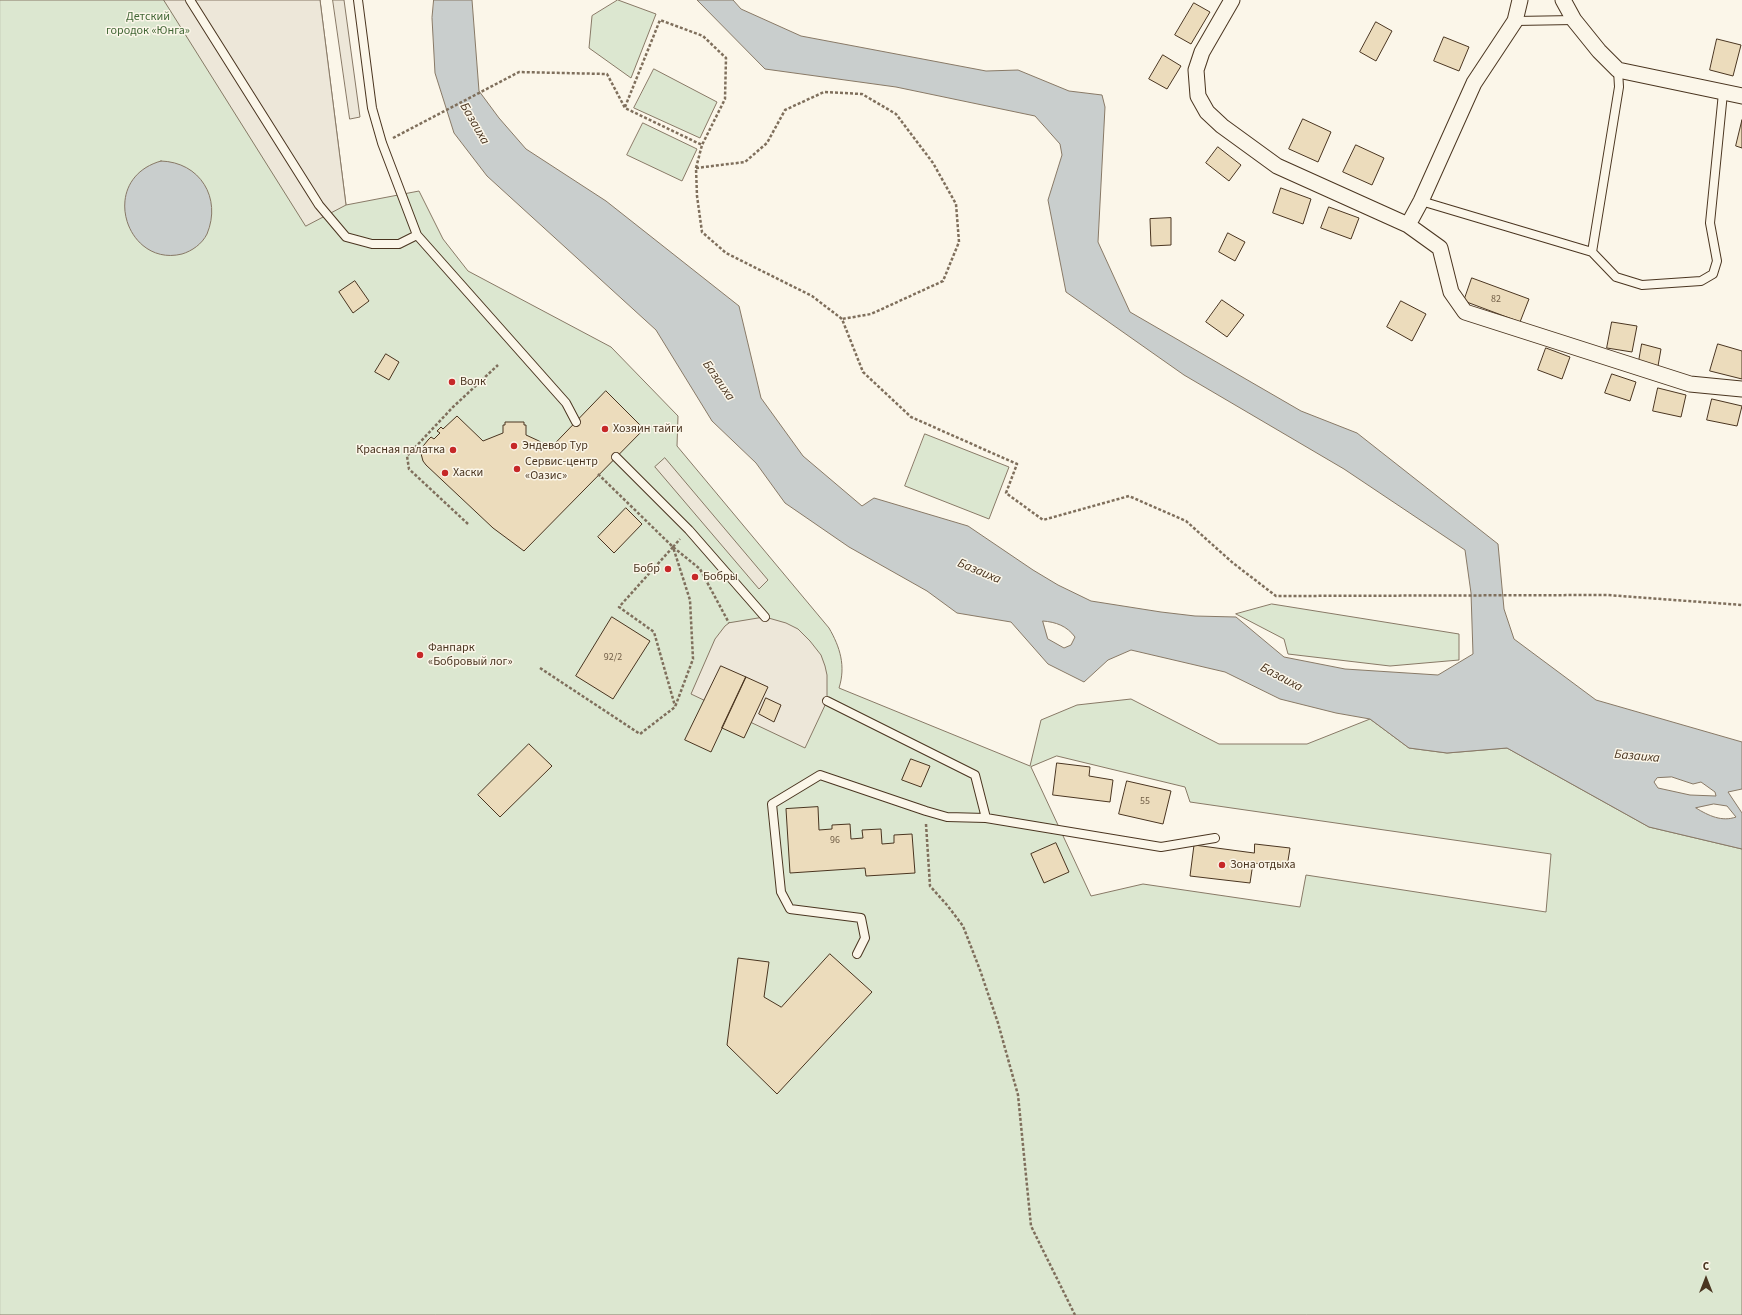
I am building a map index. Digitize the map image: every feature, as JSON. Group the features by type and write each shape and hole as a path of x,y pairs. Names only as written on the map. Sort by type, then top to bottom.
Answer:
{"street":[{"path":"1232,0 1202,52 1196,70 1198,96 1206,112 1222,126 1277,166 1408,225 1440,248 1451,292 1465,312 1690,384 1742,389"},
{"path":"1408,225 1421,201 1474,83 1515,21 1520,0"},
{"path":"1563,0 1574,20 1599,51 1618,70 1742,96"}],"lane":[{"path":"190,0 319,205 346,237 372,244 399,244 417,235"},
{"path":"358,0 372,108 382,144 417,235 566,403 576,422"},
{"path":"1515,21 1574,20"},
{"path":"1592,252 1619,87 1618,70"},
{"path":"1421,201 1592,252 1616,277 1642,285 1701,281 1713,274 1717,261 1710,223 1723,92"},
{"path":"616,457 689,530 765,617"},
{"path":"827,701 975,775 986,818"},
{"path":"857,954 865,938 861,918 790,908 781,892 772,804 820,775 947,817 986,818 1161,847 1215,838"}],"path":[{"path":"625,108 660,20 703,36 726,58 725,99 702,146 696,168 697,196 702,232 726,253 812,296 842,319 863,372 911,417 1017,464 1006,493 1043,520 1129,496 1186,521 1233,563 1276,596 1607,595 1742,605"},
{"path":"382,144 518,72 607,74 625,108 702,146"},
{"path":"696,168 746,162 767,143 785,110 824,92 862,94 896,114 933,163 956,204 959,242 943,281 871,314 842,319"},
{"path":"468,524 409,469 407,456 453,407 498,365"},
{"path":"598,474 673,547 700,569 729,623"},
{"path":"675,706 654,632 618,607 689,530"},
{"path":"540,668 640,734 675,706 693,659 690,600 673,547"},
{"path":"926,811 930,886 963,926 998,1023 1018,1095 1031,1226 1075,1315"}],"green space":[{"name":"Фанпарк «Бобровый лог»","path":"0,0 320,0 346,205 419,191 443,239 468,271 611,347 678,416 677,446 829,628 841,657 842,672 839,688 1030,766 1041,720 1077,705 1131,699 1219,744 1307,744 1370,719 1409,748 1447,753 1507,748 1649,827 1742,849 1742,1315 0,1315","holes":["1057,756 1185,787 1190,802 1551,854 1546,912 1306,875 1300,907 1143,884 1091,896 1031,767"]},
{"path":"618,0 656,14 631,78 589,48 592,16"},
{"path":"654,69 717,102 700,138 634,108"},
{"path":"643,123 697,149 682,181 627,155"},
{"path":"925,434 1009,467 989,519 905,486"},
{"path":"1272,604 1459,634 1459,660 1390,666 1288,654 1284,639 1236,614"}],"shaded area":[{"path":"164,0 320,0 346,205 306,226"},
{"path":"333,0 344,0 360,117 350,119"},
{"path":"665,458 768,580 759,589 655,467"},
{"path":"765,617 786,623 798,629 821,655 825,666 827,675 827,701 805,748 691,694 715,639 725,626 729,623"}],"water":[{"name":"Базаиха","path":"434,0 472,0 479,91 499,118 526,149 606,201 739,306 761,398 803,456 862,506 874,498 968,526 1033,570 1058,585 1091,601 1195,616 1236,617 1284,657 1345,669 1438,675 1473,654 1471,593 1465,550 1344,469 1184,375 1066,292 1048,200 1062,155 1060,144 1035,116 896,87 765,69 697,0 733,0 741,9 801,36 986,71 1018,70 1069,91 1102,95 1105,107 1098,242 1130,312 1301,411 1357,433 1498,544 1504,609 1514,639 1596,700 1742,742 1742,789 1728,792 1742,813 1742,849 1649,827 1507,748 1447,753 1409,748 1370,719 1336,713 1280,699 1225,672 1131,650 1108,660 1084,682 1048,664 1011,622 957,613 927,591 849,547 785,503 756,463 712,421 656,330 487,176 454,133 435,73 432,18","holes":["1043,621 1052,622 1065,627 1075,637 1071,645 1064,648 1048,639","1672,777 1693,784 1701,782 1715,792 1716,796 1690,795 1658,788 1654,782 1657,778","1714,804 1727,806 1736,817 1726,819 1716,817 1696,808"]},
{"path":"161,161 175,163 187,168 197,175 204,184 209,195 212,208 211,221 207,234 196,247 182,254 162,255 146,248 134,235 126,220 125,202 129,185 141,171"}],"building":[{"path":"1194,3 1210,12 1191,44 1175,35"},
{"path":"1376,22 1392,31 1376,61 1360,52"},
{"path":"1444,37 1469,47 1459,71 1434,61"},
{"path":"1717,39 1741,45 1733,76 1710,70"},
{"path":"1163,55 1181,66 1167,89 1149,79"},
{"path":"1303,119 1331,132 1318,162 1289,149"},
{"path":"1742,120 1742,148 1736,146"},
{"path":"1356,145 1384,158 1372,185 1343,172"},
{"path":"1218,147 1241,165 1229,181 1206,163"},
{"path":"1281,188 1311,199 1303,224 1273,213"},
{"path":"1329,207 1359,218 1351,239 1321,228"},
{"path":"1171,218 1171,245 1151,246 1150,219"},
{"path":"1228,233 1245,242 1235,261 1219,252"},
{"path":"1472,278 1529,299 1520,322 1464,301"},
{"path":"355,281 369,301 353,313 339,292"},
{"path":"1222,300 1244,315 1227,337 1206,322"},
{"path":"1401,301 1426,314 1412,341 1387,327"},
{"path":"1612,322 1637,326 1632,352 1607,348"},
{"path":"1642,344 1661,349 1658,366 1639,361"},
{"path":"1718,344 1742,351 1742,379 1710,371"},
{"path":"1546,348 1570,357 1562,379 1538,370"},
{"path":"386,354 399,362 389,380 375,372"},
{"path":"1612,374 1636,382 1630,401 1605,393"},
{"path":"1658,388 1686,395 1681,417 1653,411"},
{"name":"Сервис-центр «Оазис»","path":"606,391 644,429 524,551 493,528 423,461 420,450 431,437 434,439 440,433 437,431 441,427 443,429 457,416 483,441 503,433 503,425 505,425 505,422 524,422 524,425 526,425 526,435 550,448"},
{"path":"1712,399 1742,406 1737,426 1707,420"},
{"path":"626,508 642,524 614,553 598,537"},
{"path":"612,617 650,641 613,699 576,676"},
{"path":"721,666 746,677 711,752 685,740"},
{"path":"746,677 768,687 744,738 722,728"},
{"path":"766,698 781,705 774,722 759,714"},
{"path":"529,744 552,766 500,817 478,795"},
{"path":"911,759 930,766 921,787 902,780"},
{"path":"1057,763 1090,767 1089,776 1113,780 1110,802 1053,795"},
{"path":"1127,781 1171,791 1163,824 1119,814"},
{"path":"818,807 819,830 832,829 832,825 850,824 851,839 863,838 862,830 881,829 882,844 894,843 894,835 912,834 915,873 866,876 865,868 790,873 786,809"},
{"path":"1056,843 1069,872 1044,883 1031,854"},
{"name":"Зона отдыха","path":"1255,844 1290,848 1287,867 1253,863 1250,883 1190,876 1194,845 1254,853"},
{"path":"830,954 872,992 777,1094 727,1045 738,958 769,962 764,997 781,1007"}],"place":[{"name":"Волк","path":"452,382"},
{"name":"Хозяин тайги","path":"605,429"},
{"name":"Эндевор Тур","path":"514,446"},
{"name":"Красная палатка","path":"453,450"},
{"name":"Сервис-центр «Оазис»","path":"517,469"},
{"name":"Хаски","path":"445,473"},
{"name":"Бобр","path":"668,569"},
{"name":"Бобры","path":"695,577"},
{"name":"Фанпарк «Бобровый лог»","path":"420,655"},
{"name":"Зона отдыха","path":"1222,865"}],"park label":[{"name":"Детский городок «Юнга»","path":"148,24"}]}
